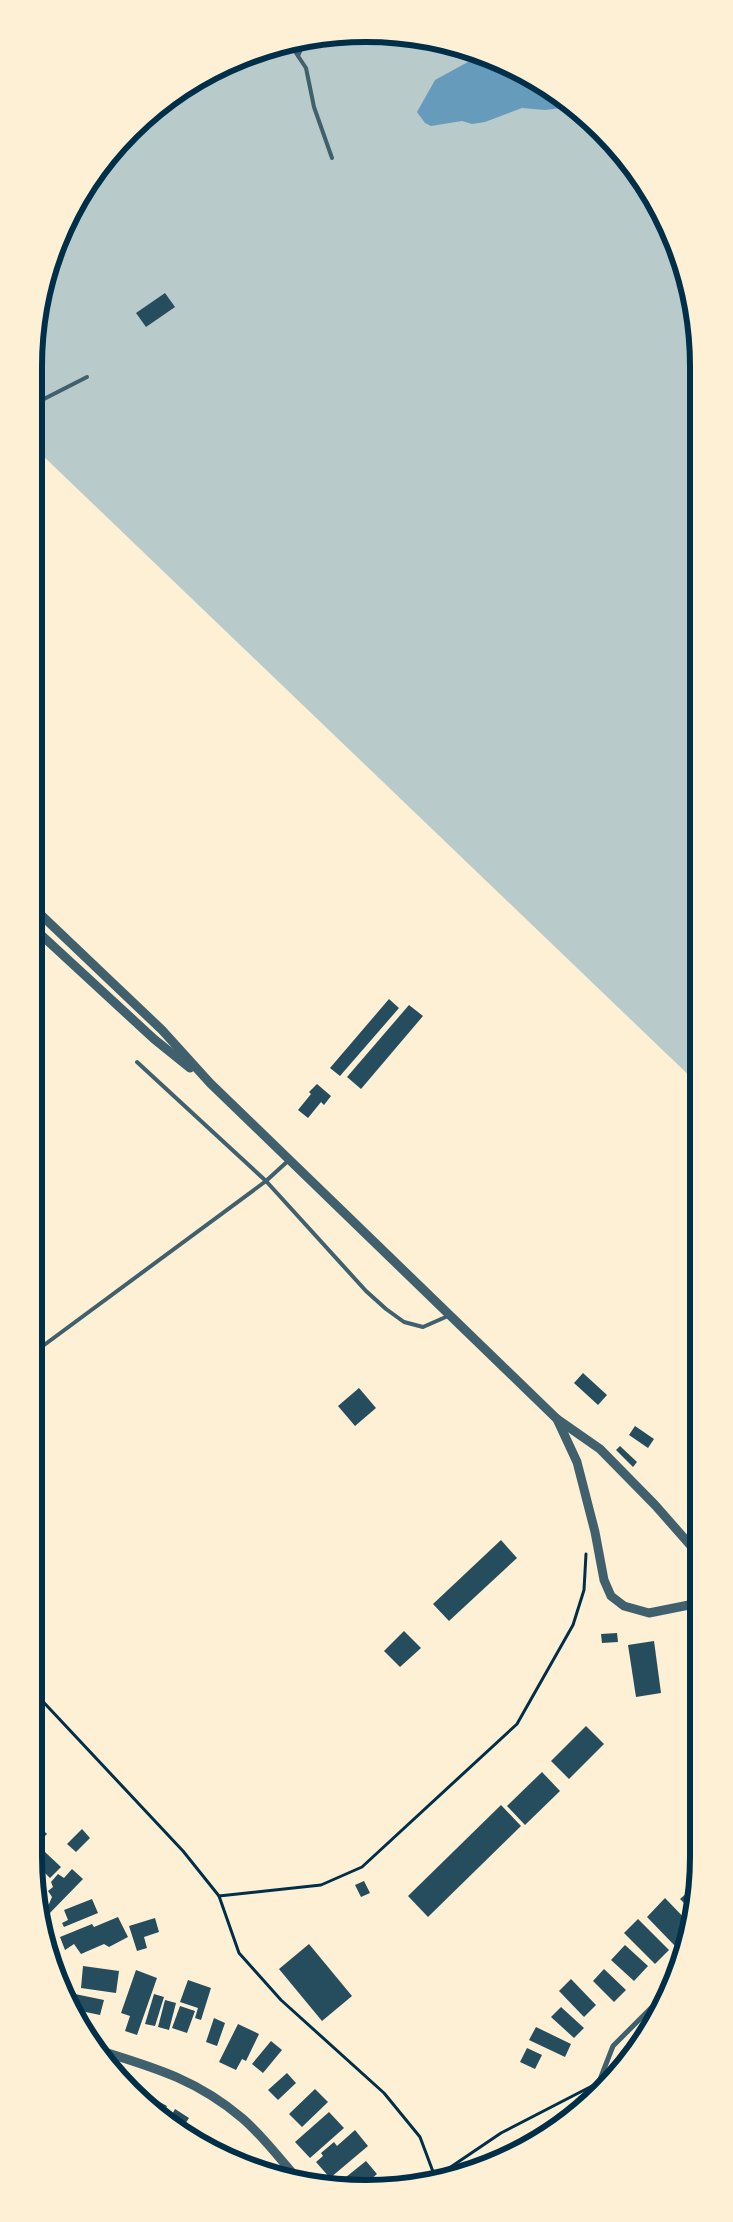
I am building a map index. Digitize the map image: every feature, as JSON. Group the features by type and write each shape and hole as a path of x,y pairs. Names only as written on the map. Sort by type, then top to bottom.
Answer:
{"street":[{"path":"42,916 162,1030 210,1083 557,1419 600,1449 655,1505 690,1545"},
{"path":"42,936 154,1039 210,1083"},
{"path":"557,1419 577,1462 595,1532 604,1580 611,1596 624,1606 649,1613 690,1605"},
{"path":"602,2078 613,2046 654,2005"},
{"path":"110,2054 180,2077 211,2094 244,2119 289,2170"}],"lane":[{"path":"298,56 301,50"},
{"path":"295,51 306,68 314,107 332,158"},
{"path":"42,399 87,377"},
{"path":"137,1062 266,1181 366,1291 386,1309 404,1322 423,1327 450,1315"},
{"path":"42,1347 266,1181 289,1160"}],"path":[{"path":"219,1896 321,1885 362,1867 517,1724 573,1624 584,1590 588,1547 595,1532"},
{"path":"42,1701 183,1851 219,1896 239,1953 281,2000 384,2093 420,2137 433,2172"},
{"path":"448,2169 501,2133 593,2087"}],"shaded area":[{"path":"366,42 409,45 471,60 510,76 547,97 596,137 624,169 657,223 673,262 679,283 688,324 690,345 690,1076 42,455 42,366 45,324 60,262 76,223 109,169 137,137 169,109 223,76 262,60 283,54 324,45 345,43"}],"water":[{"path":"471,60 510,76 562,108 545,110 522,108 485,122 472,124 462,121 431,126 425,123 417,112 435,80"}],"building":[{"path":"165,293 175,307 146,327 136,313"},
{"path":"389,999 399,1008 340,1076 330,1068"},
{"path":"409,1005 423,1016 361,1089 347,1077"},
{"path":"317,1084 331,1096 324,1105 321,1102 308,1118 298,1110 311,1094 309,1092"},
{"path":"583,1373 607,1395 598,1405 574,1383"},
{"path":"359,1388 376,1408 355,1426 338,1406"},
{"path":"635,1426 654,1439 648,1448 629,1435"},
{"path":"620,1446 637,1462 633,1467 616,1450"},
{"path":"501,1540 517,1558 449,1621 433,1604"},
{"path":"404,1631 421,1648 400,1667 384,1651"},
{"path":"617,1633 618,1642 602,1643 601,1634"},
{"path":"654,1641 661,1693 636,1697 628,1645"},
{"path":"586,1726 604,1744 569,1779 551,1761"},
{"path":"542,1772 560,1791 525,1825 507,1806"},
{"path":"501,1805 521,1826 428,1917 408,1896"},
{"path":"42,1829 47,1834 42,1839"},
{"path":"82,1829 90,1838 76,1852 67,1844"},
{"path":"45,1852 61,1867 50,1878 44,1872 43,1873 42,1855"},
{"path":"72,1869 83,1879 48,1915 47,1906 52,1897 48,1891 53,1887 51,1882 58,1874 64,1878"},
{"path":"364,1881 370,1893 361,1897 355,1885"},
{"path":"689,1891 687,1906 680,1899"},
{"path":"665,1898 684,1918 678,1943 675,1946 647,1917"},
{"path":"92,1899 98,1913 64,1927 62,1923 68,1920 64,1910"},
{"path":"118,1917 128,1937 109,1947 104,1944 81,1954 74,1944 65,1950 60,1937 92,1924 94,1927"},
{"path":"155,1918 159,1932 144,1937 147,1948 137,1951 129,1926"},
{"path":"638,1919 669,1950 655,1964 624,1933"},
{"path":"309,1944 352,1996 322,2021 279,1969"},
{"path":"625,1945 648,1966 634,1981 611,1960"},
{"path":"83,1966 119,1971 116,1993 81,1988"},
{"path":"604,1969 626,1990 614,2002 593,1981"},
{"path":"136,1970 157,1978 137,2035 125,2031 130,2016 121,2013"},
{"path":"571,1979 596,2005 584,2017 559,1991"},
{"path":"188,1980 211,1988 201,2020 195,2018 198,2008 180,2002"},
{"path":"75,1994 104,2000 100,2015 83,2011"},
{"path":"154,1994 164,1997 155,2026 145,2024"},
{"path":"165,2000 176,2003 169,2030 158,2027"},
{"path":"180,2006 195,2011 187,2033 172,2028"},
{"path":"561,2007 584,2028 574,2038 551,2017"},
{"path":"214,2018 225,2023 217,2046 206,2042"},
{"path":"238,2024 259,2034 246,2061 242,2059 236,2070 219,2062"},
{"path":"536,2027 571,2044 565,2057 529,2040"},
{"path":"271,2041 282,2050 263,2073 252,2064"},
{"path":"527,2048 542,2055 535,2069 520,2062"},
{"path":"287,2073 296,2083 278,2100 268,2090"},
{"path":"315,2089 328,2102 302,2127 289,2114"},
{"path":"151,2097 167,2106 165,2110"},
{"path":"175,2109 189,2118 185,2124 172,2115"},
{"path":"329,2112 344,2128 310,2158 295,2142"},
{"path":"355,2130 368,2146 330,2178 316,2162 323,2156 321,2153 334,2142 337,2146"},
{"path":"366,2161 377,2174 370,2180 344,2179"}]}
